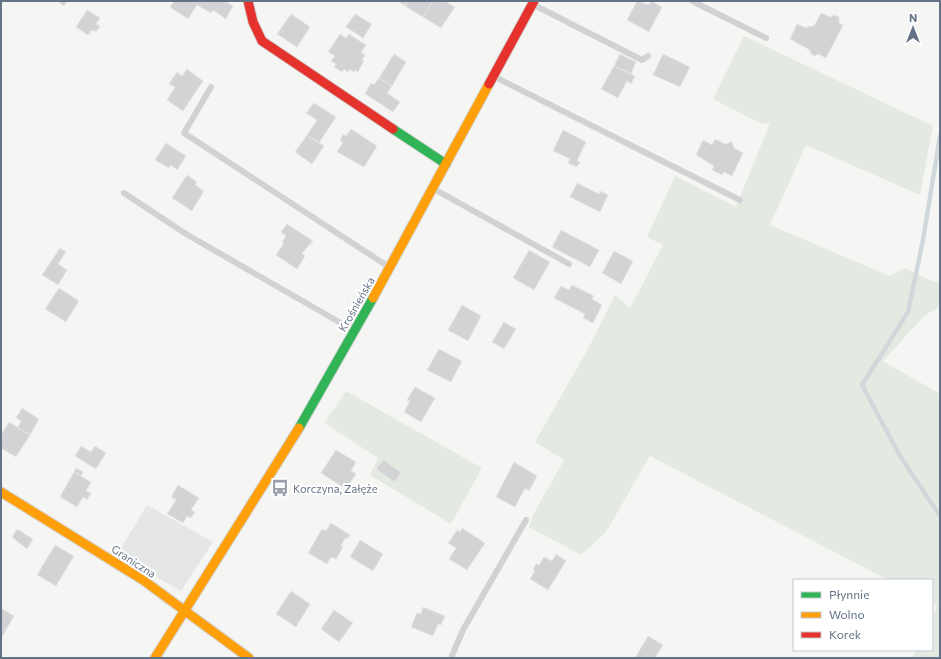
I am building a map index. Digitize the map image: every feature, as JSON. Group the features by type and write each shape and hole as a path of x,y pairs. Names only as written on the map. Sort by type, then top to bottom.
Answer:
{"main road":[{"path":"248,1 253,22 262,41 446,164"},
{"name":"Krośnieńska","path":"155,658 186,611 295,435 390,268 533,3"},
{"name":"Graniczna","path":"1,492 143,580 249,658"}],"lane":[{"path":"692,1 766,38"},
{"path":"533,3 642,60 648,56"},
{"path":"493,76 740,200"},
{"path":"211,87 184,133 390,268"},
{"path":"433,188 568,264"},
{"path":"124,192 186,234 354,331"},
{"path":"451,658 463,630 526,520"}],"shaded area":[{"path":"744,36 933,126 920,195 806,145 770,225 890,276 904,268 935,282 940,280 940,307 925,315 883,361 940,394 940,658 912,658 916,651 933,651 933,616 937,606 933,604 933,579 886,579 650,456 606,532 581,555 529,527 534,513 564,460 535,442 589,347 615,295 630,308 663,245 647,237 675,176 736,207 770,123 762,124 713,99"},
{"path":"346,391 482,468 451,524 370,475 378,458 324,423"},
{"path":"147,505 213,542 181,591 117,555"}],"building":[{"path":"57,1 67,1 64,6"},
{"path":"174,1 225,1 233,6 226,19 213,10 211,13 197,5 188,19 170,7"},
{"path":"398,1 408,1 405,6"},
{"path":"408,1 433,1 423,17 405,6"},
{"path":"433,1 445,1 455,7 441,28 423,17"},
{"path":"637,1 649,5 651,1 662,7 649,32 627,20"},
{"path":"87,10 100,18 96,24 100,26 96,32 92,30 88,35 76,27"},
{"path":"821,13 830,17 835,15 839,17 839,23 843,25 826,58 818,54 815,56 811,54 810,50 790,39 797,24 806,28 814,26"},
{"path":"291,14 310,27 297,47 277,34"},
{"path":"355,14 372,24 363,38 346,27"},
{"path":"340,34 346,38 349,34 366,45 361,52 365,55 362,60 364,61 358,72 355,70 354,72 350,69 348,72 344,69 342,72 334,67 336,64 331,61 335,56 328,52"},
{"path":"394,54 406,62 392,86 379,78"},
{"path":"620,54 636,62 631,74 614,66"},
{"path":"663,54 690,67 680,87 653,75"},
{"path":"614,66 635,76 631,84 627,81 618,98 601,89"},
{"path":"187,69 203,81 183,111 167,100 175,87 169,84 177,72 182,76"},
{"path":"379,78 392,86 387,93 400,102 393,112 365,94 371,83 374,85"},
{"path":"314,103 336,117 319,143 307,135 317,120 306,113"},
{"path":"351,129 377,146 364,167 337,152 343,142 340,141 343,134 346,136"},
{"path":"563,130 586,142 577,161 580,162 577,167 568,163 570,159 553,151"},
{"path":"307,135 324,146 312,164 295,152"},
{"path":"715,139 725,144 732,142 734,148 743,153 732,176 724,172 722,175 712,170 714,166 696,155 703,140 712,145"},
{"path":"166,143 186,156 177,170 171,165 169,168 155,160"},
{"path":"187,175 197,182 195,185 204,191 192,211 172,198"},
{"path":"577,183 599,194 600,191 608,195 600,212 570,197"},
{"path":"287,224 313,241 302,253 305,256 297,269 276,255 284,243 282,242 286,236 281,232"},
{"path":"561,230 599,250 590,267 552,247"},
{"path":"60,248 66,252 58,264 67,270 58,285 42,275"},
{"path":"529,250 550,262 534,290 513,278"},
{"path":"614,251 633,261 621,284 602,273"},
{"path":"572,285 594,296 592,299 602,305 593,323 583,318 585,314 554,298 561,286 569,290"},
{"path":"59,288 79,301 66,322 45,309"},
{"path":"462,305 481,316 468,341 448,330"},
{"path":"504,322 516,329 504,349 492,342"},
{"path":"439,349 462,361 451,382 427,370"},
{"path":"415,387 435,398 421,422 404,412 410,401 407,400"},
{"path":"22,408 39,419 30,435 18,428 21,421 16,418"},
{"path":"9,422 30,435 16,457 1,448 1,435"},
{"path":"81,446 91,452 95,446 106,453 96,469 75,456"},
{"path":"336,450 356,462 351,471 356,474 346,489 321,473"},
{"path":"383,460 401,472 395,482 376,469"},
{"path":"514,462 537,476 529,491 525,488 515,507 496,497"},
{"path":"76,468 83,472 81,476 74,472"},
{"path":"74,472 91,482 86,491 91,493 87,500 83,497 77,507 60,497"},
{"path":"178,485 199,498 191,510 195,512 191,518 187,516 183,523 167,514 176,500 171,497"},
{"path":"331,523 350,535 347,539 345,538 341,546 343,547 336,559 331,557 327,564 308,553 322,529 326,531"},
{"path":"462,528 485,543 467,570 449,559 456,548 448,543 457,530 460,532"},
{"path":"17,529 33,539 27,549 12,537"},
{"path":"360,540 383,554 373,571 350,557"},
{"path":"55,545 74,556 56,586 37,575"},
{"path":"556,554 566,561 548,590 530,579 535,571 533,569 536,564 539,565 544,557 552,561"},
{"path":"291,591 310,604 296,627 276,614"},
{"path":"423,607 445,616 441,625 438,624 433,636 411,627 417,613 421,614"},
{"path":"1,608 14,616 1,639"},
{"path":"334,610 353,623 339,642 321,629"},
{"path":"648,636 663,645 655,658 635,658"}],"waterway":[{"path":"940,136 923,240 908,312 862,385 900,456 940,516"}],"traffic: fast":[{"path":"393,129 446,164"},
{"path":"299,428 373,298"}],"traffic: slow":[{"path":"373,298 489,84"},
{"path":"155,658 299,428"},
{"path":"1,492 143,580 249,658"}],"traffic: jam":[{"path":"248,1 253,22 262,41 393,129"},
{"path":"489,84 534,1"}],"place":[{"name":"Korczyna, Załęże","path":"280,488"}]}
